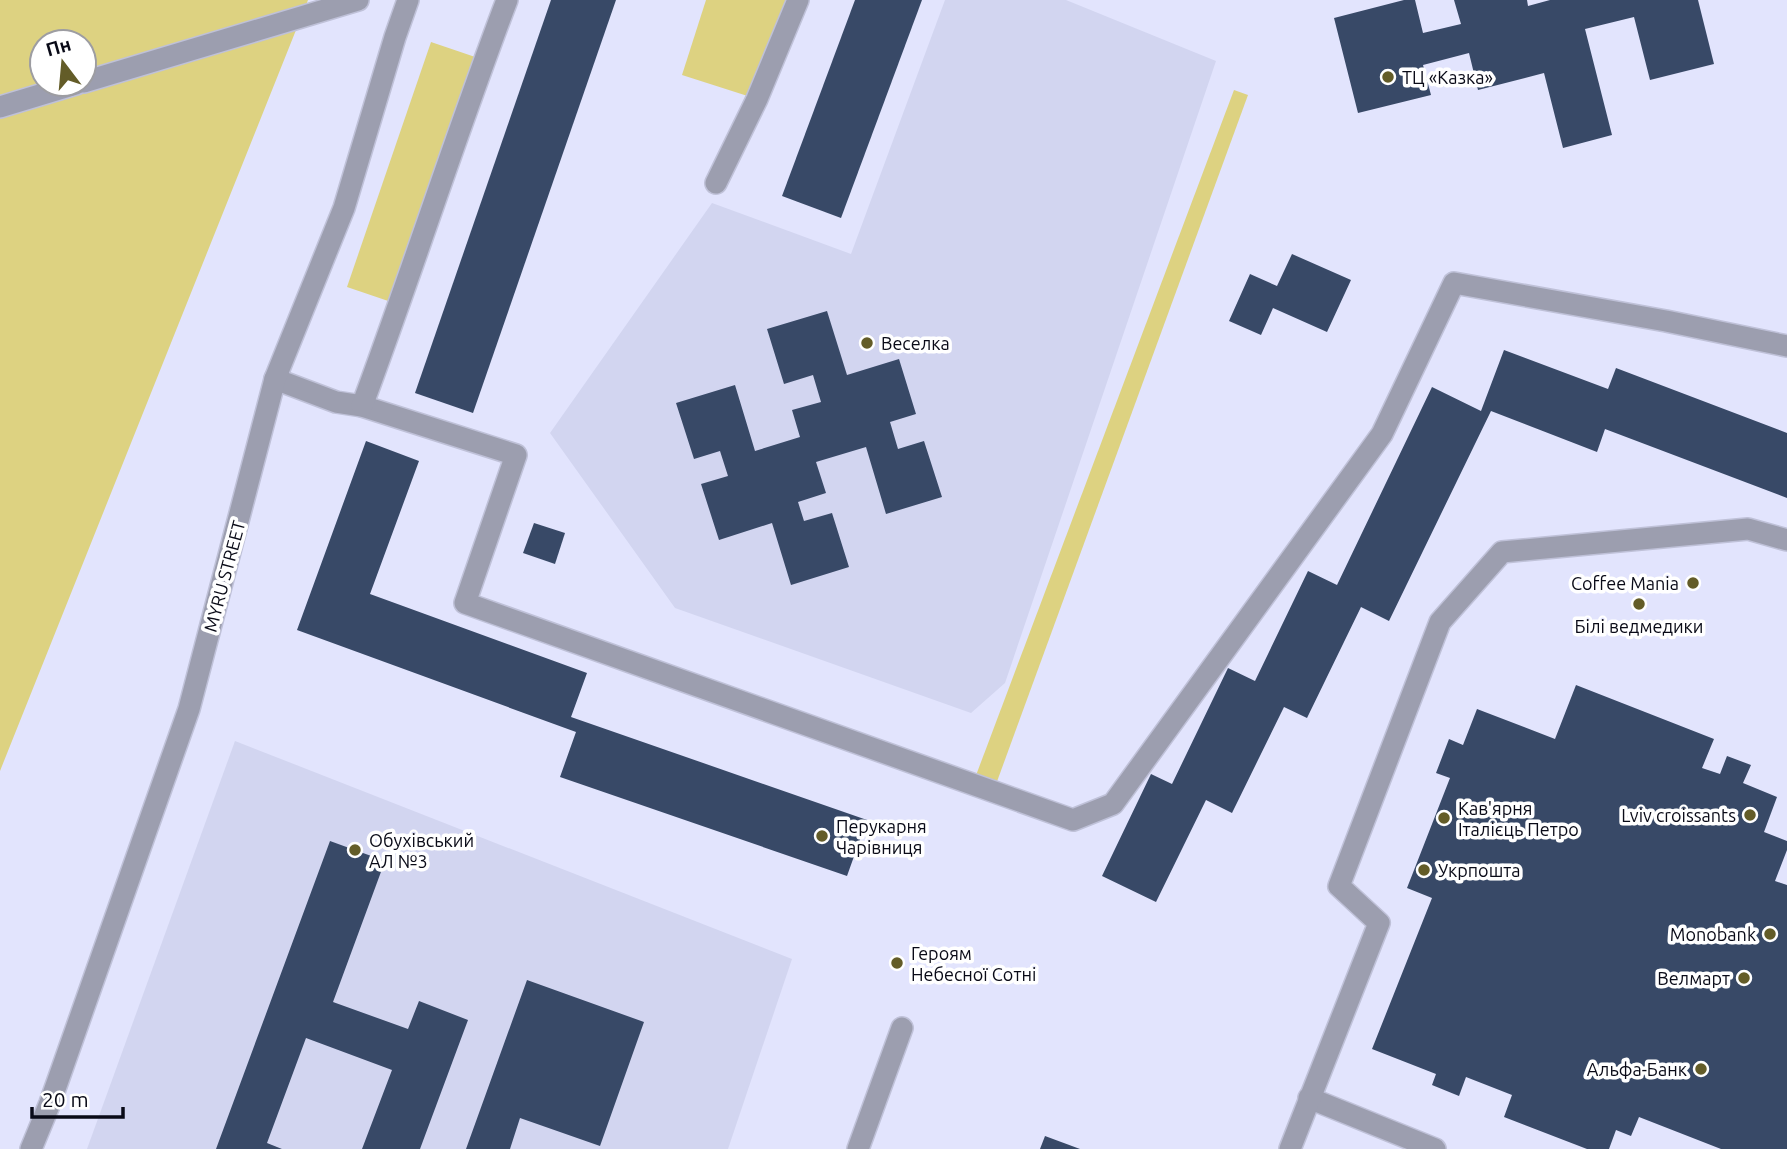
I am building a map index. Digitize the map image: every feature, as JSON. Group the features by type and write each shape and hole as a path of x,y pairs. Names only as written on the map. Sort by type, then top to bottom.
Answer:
{"street":[{"path":"98,78 358,0"},
{"name":"MYRU STREET","path":"32,1149 189,709 275,379 344,208 408,0"},
{"path":"362,406 507,0"},
{"path":"716,183 757,99 798,0"},
{"path":"0,107 30,98"},
{"path":"275,379 336,402 362,406 516,455 465,603 1073,820 1113,804 1382,434 1454,283 1667,321 1787,346"},
{"path":"1290,1149 1379,923 1339,886 1440,622 1502,552 1748,529 1787,540"},
{"path":"858,1149 902,1028"},
{"path":"1309,1098 1435,1149"}],"shaded area":[{"path":"0,0 308,0 0,771"},
{"path":"706,0 798,0 757,99 682,75"},
{"name":"Веселка","path":"945,0 1066,0 1216,61 1005,683 971,713 675,608 550,433 712,203 851,254"},
{"path":"431,42 484,60 400,305 347,287"},
{"path":"1234,90 1248,95 995,787 975,778"},
{"name":"Обухівський АЛ №3","path":"235,741 792,959 728,1149 87,1149"}],"building":[{"path":"551,0 616,0 473,413 415,393"},
{"path":"855,0 922,0 841,218 782,196"},
{"name":"ТЦ «Казка»","path":"1404,0 1415,0 1423,33 1461,24 1454,0 1527,0 1528,6 1550,0 1698,0 1714,64 1650,80 1634,17 1585,29 1612,135 1563,148 1544,73 1478,90 1469,53 1423,65 1431,95 1358,113 1334,18"},
{"path":"1292,254 1351,280 1327,332 1273,308 1261,335 1229,321 1250,274 1277,286"},
{"path":"827,311 847,375 899,359 916,414 890,422 898,449 924,441 942,497 886,514 866,447 816,462 826,493 798,502 804,521 832,513 849,567 791,585 772,523 719,540 701,484 728,476 720,451 694,459 676,403 735,385 755,451 800,437 792,410 821,402 813,375 784,384 767,329"},
{"path":"1504,350 1608,389 1616,368 1787,433 1787,498 1605,429 1597,452 1491,411 1389,621 1361,607 1307,718 1284,707 1232,813 1206,800 1156,902 1102,876 1151,774 1172,784 1228,668 1255,681 1308,571 1337,585 1432,387 1481,411"},
{"path":"366,441 419,461 370,594 587,673 571,717 867,820 847,876 560,777 576,732 297,630"},
{"path":"534,523 565,533 555,564 523,553"},
{"path":"1576,685 1714,739 1702,768 1720,774 1727,756 1751,765 1743,783 1777,797 1764,832 1787,841 1787,850 1775,881 1787,885 1787,1149 1721,1149 1639,1117 1631,1136 1616,1130 1609,1149 1587,1149 1504,1117 1512,1095 1466,1077 1459,1096 1432,1085 1436,1074 1372,1049 1432,898 1407,888 1450,778 1436,773 1449,739 1463,745 1477,709 1555,739"},
{"path":"330,841 385,861 333,1002 408,1029 419,1001 468,1020 420,1149 362,1149 392,1070 306,1038 267,1143 282,1149 216,1149"},
{"path":"527,980 644,1022 600,1146 520,1118 510,1149 466,1149"},
{"path":"1045,1136 1080,1149 1040,1149"}],"place":[{"name":"ТЦ «Казка»","path":"1388,77"},
{"name":"Веселка","path":"867,343"},
{"name":"Coffee Mania","path":"1693,583"},
{"name":"Білі ведмедики","path":"1639,604"},
{"name":"Lviv croissants","path":"1750,815"},
{"name":"Кав'ярня Італієць Петро","path":"1444,818"},
{"name":"Перукарня Чарівниця","path":"822,836"},
{"name":"Обухівський АЛ №3","path":"355,850"},
{"name":"Укрпошта","path":"1424,870"},
{"name":"Monobank","path":"1770,934"},
{"name":"Героям Небесної Сотні","path":"897,963"},
{"name":"Велмарт","path":"1744,978"},
{"name":"Альфа-Банк","path":"1701,1069"}]}
